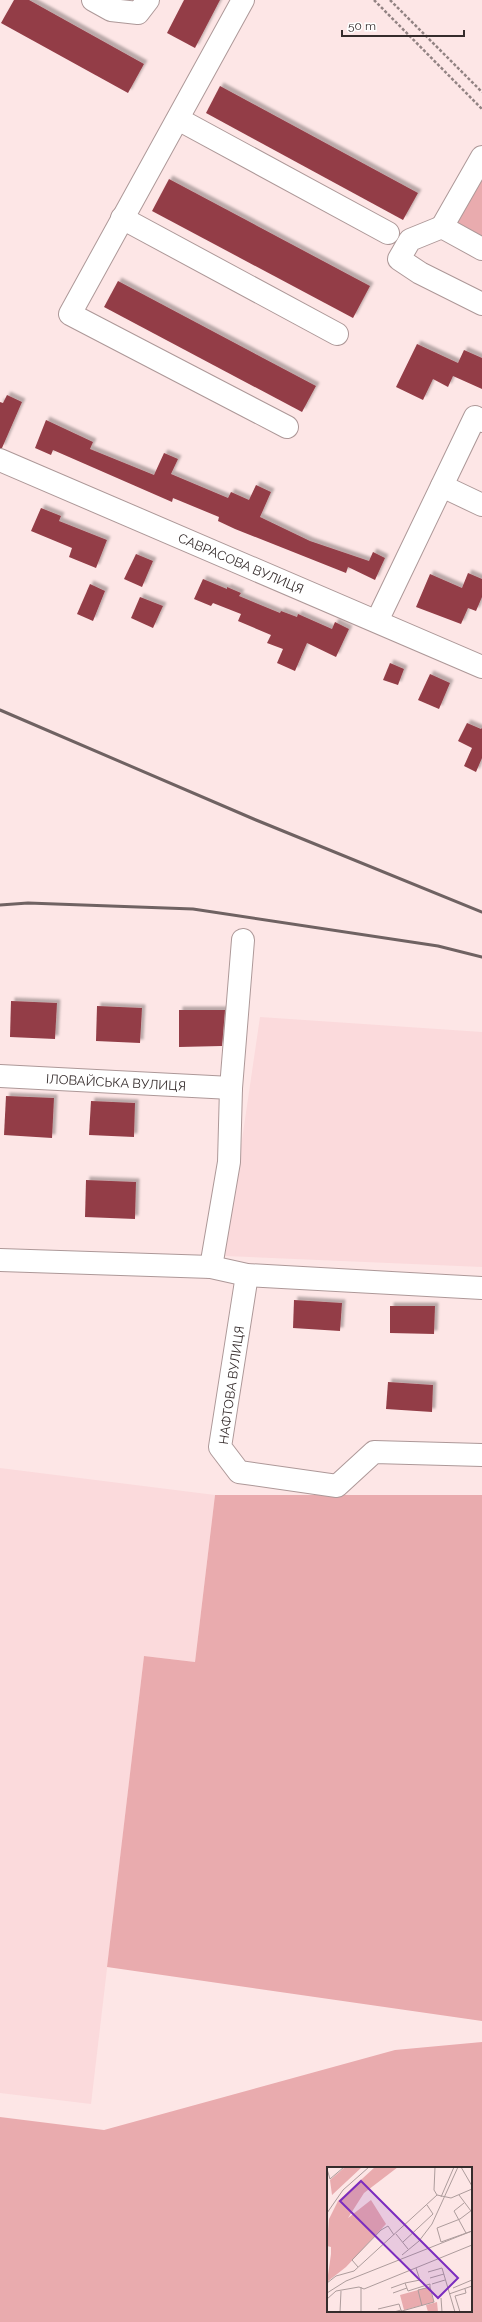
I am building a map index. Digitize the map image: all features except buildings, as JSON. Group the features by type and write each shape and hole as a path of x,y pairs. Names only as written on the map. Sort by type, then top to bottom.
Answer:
{"street":[{"path":"93,0 110,10 138,13 148,0"},
{"path":"243,0 70,314 287,427"},
{"path":"178,118 388,233"},
{"path":"482,157 442,227 410,240 399,259 420,273 482,304"},
{"path":"122,218 337,334"},
{"path":"442,227 482,249"},
{"path":"377,621 475,417 482,421"},
{"name":"САВРАСОВА ВУЛИЦЯ","path":"0,460 377,621 482,668"},
{"path":"442,486 482,505"},
{"path":"211,1267 228,1162 231,1088 243,940"},
{"name":"ІЛОВАЙСЬКА ВУЛИЦЯ","path":"0,1076 231,1088"},
{"path":"0,1260 211,1267 247,1276 482,1288"},
{"name":"НАФТОВА ВУЛИЦЯ","path":"247,1276 220,1447 239,1472 337,1486 374,1452 482,1455"}],"path":[{"path":"374,0 482,109"},
{"path":"390,0 482,92"}],"shaded area":[{"path":"482,174 482,257 447,238"},
{"path":"260,1017 482,1032 482,1267 225,1256"},
{"path":"0,1468 215,1495 195,1662 144,1656 91,2104 0,2093"},
{"path":"215,1495 482,1495 482,2021 107,1967 144,1656 195,1662"},
{"path":"482,2042 482,2322 0,2322 0,2117 104,2130 395,2050"}],"railway":[{"path":"0,710 256,820 482,912"},
{"path":"0,905 28,903 193,909 438,946 482,957"}]}
